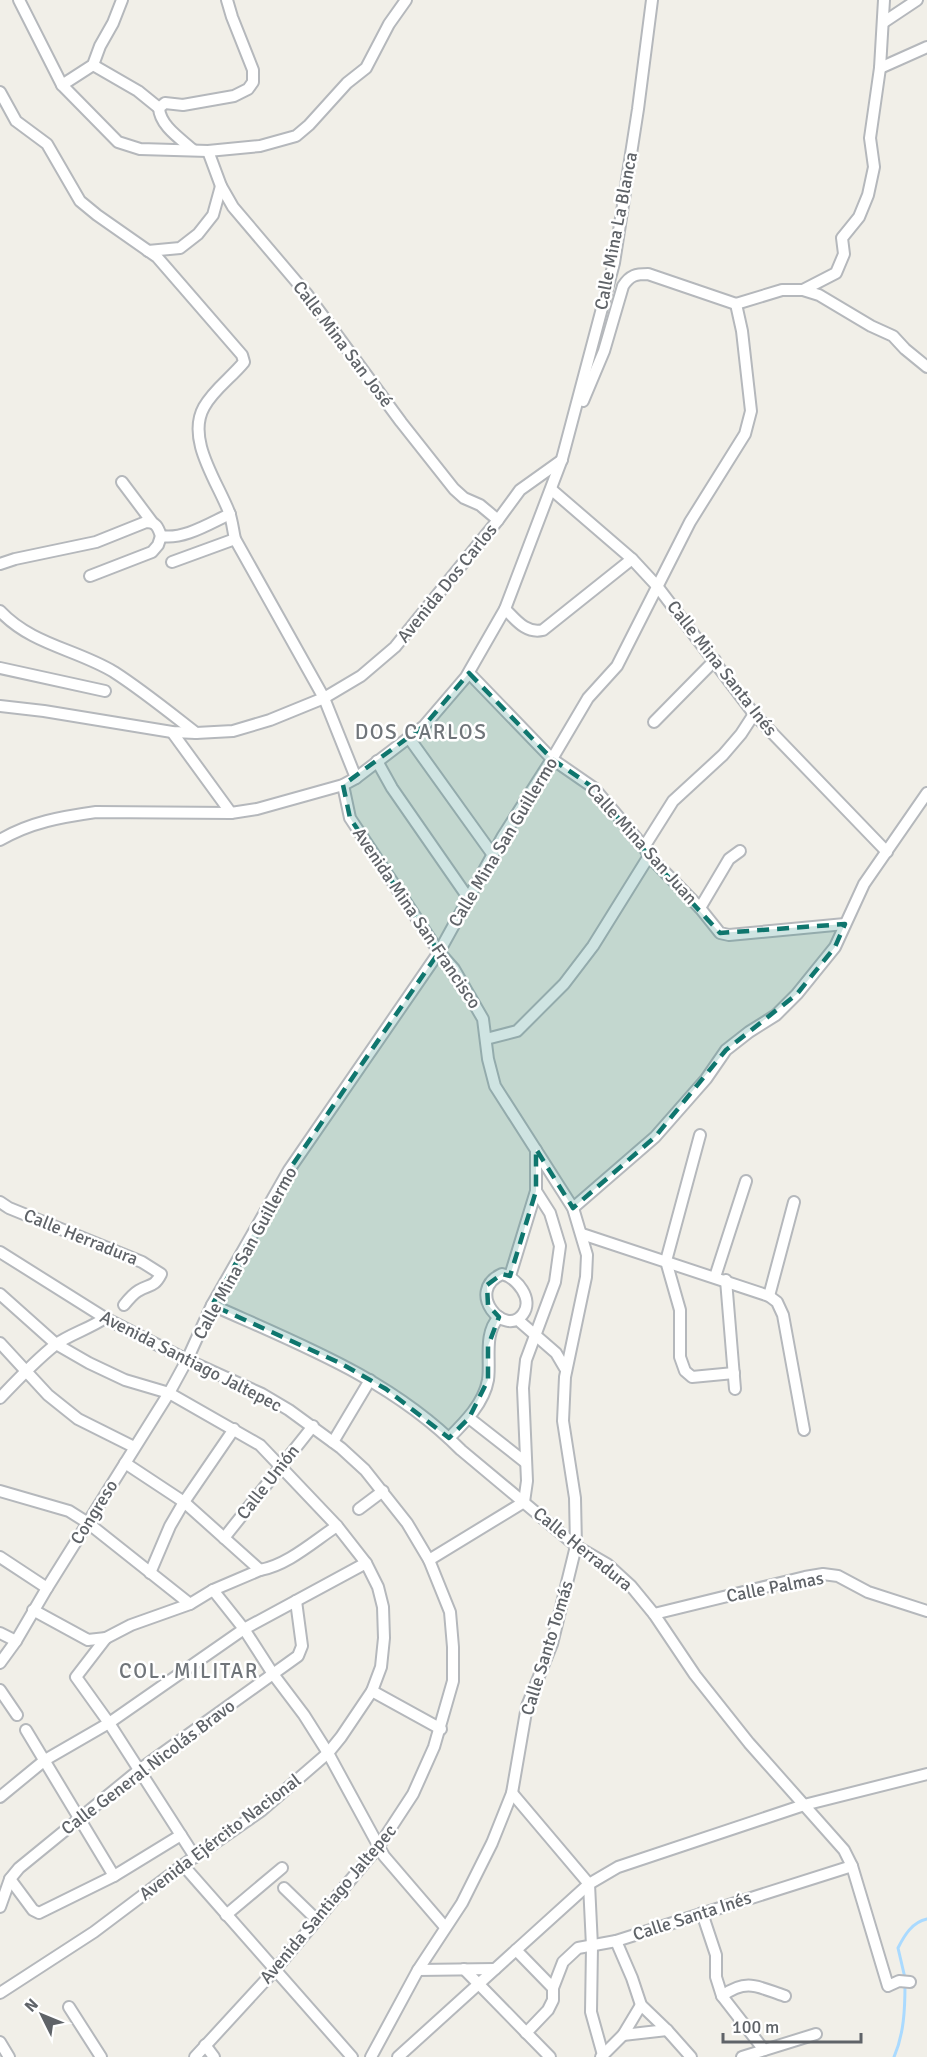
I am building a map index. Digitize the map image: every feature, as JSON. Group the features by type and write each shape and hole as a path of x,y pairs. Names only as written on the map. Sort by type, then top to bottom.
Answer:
{"street":[{"path":"20,0 62,85 118,142 140,149 208,151 260,146 296,136 347,83 366,68 388,24 406,0"},
{"path":"62,85 93,65 122,0"},
{"path":"159,108 165,103 183,105 234,96 248,89 253,82 253,70 227,0"},
{"name":"Calle Mina La Blanca","path":"562,459 575,418 614,263 652,0"},
{"path":"803,290 836,273 844,255 842,238 858,217 868,195 874,167 870,138 880,68 884,0"},
{"path":"884,22 917,0"},
{"path":"880,68 927,47"},
{"path":"93,65 138,91 159,108"},
{"path":"0,92 16,121 47,144 80,201 157,257 242,355 244,362 219,386 199,417 200,444 230,514 236,539 324,698 356,778"},
{"path":"159,108 159,115 165,124 193,150"},
{"name":"Calle Mina San José","path":"208,151 221,186 233,207 306,293 401,422 454,489 464,498 480,505 498,520"},
{"path":"148,251 180,248 198,234 213,215 221,186"},
{"path":"575,418 590,389 604,351 623,286 628,278 636,274 648,274 735,304 782,290 803,290 819,295 861,321 893,336 927,367"},
{"name":"Calle Mina San Guillermo","path":"188,1360 212,1305 289,1170 439,952 503,836 588,698 617,666 690,522 745,434 751,411 742,331 735,304"},
{"path":"0,840 36,823 96,812 231,813 257,809 343,785 356,778 424,726 469,674 505,609 562,459"},
{"name":"Avenida Dos Carlos","path":"0,706 172,732 196,733 233,731 270,720 324,698 361,676 395,647 520,490 562,459"},
{"path":"90,576 152,552 158,545 161,536 158,526 152,522 122,482"},
{"name":"Calle Mina Santa Inés","path":"552,489 632,559 657,586 754,714 887,852"},
{"path":"161,536 171,538 230,514"},
{"path":"0,564 96,542 140,524 152,522"},
{"path":"172,562 236,539"},
{"path":"505,609 524,627 534,632 543,630 632,559"},
{"path":"0,611 8,620 30,635 113,671 196,733"},
{"path":"654,722 715,660"},
{"path":"0,668 105,691"},
{"name":"Calle Mina San Juan","path":"469,674 552,759 594,788 646,851 700,908 720,933 729,935 845,924"},
{"path":"486,1039 517,1031 564,984 592,946 673,801 723,754 741,734 754,714"},
{"path":"172,732 231,813"},
{"path":"409,738 493,855"},
{"path":"377,761 392,788 469,899"},
{"name":"Avenida Mina San Francisco","path":"343,785 350,818 439,952 454,969 483,1019 488,1059 495,1086 573,1208"},
{"path":"573,1208 655,1137 706,1079 726,1050 776,1015 797,994 835,947 864,884 927,793"},
{"path":"700,908 729,860 740,851"},
{"path":"700,1135 666,1261 680,1310 680,1357 685,1371 692,1377 734,1373"},
{"path":"510,1276 537,1191 536,1149"},
{"path":"735,1389 721,1279 746,1181"},
{"path":"429,1560 524,1502 527,1481 522,1388 525,1360 536,1337 555,1282 560,1246 550,1213 537,1191"},
{"name":"Calle Herradura","path":"0,1202 9,1208 142,1262 162,1274 158,1281 150,1287 139,1290 124,1305"},
{"path":"769,1296 794,1202"},
{"name":"Calle Santo Tomás","path":"371,2057 418,1970 462,1903 492,1843 512,1793 527,1706 552,1644 576,1546 575,1498 563,1421 566,1370 586,1277 587,1255 573,1208"},
{"path":"582,1234 721,1279 769,1296 777,1302 783,1315 804,1430"},
{"name":"Avenida Santiago Jaltepec","path":"0,1252 105,1318 262,1394 313,1426 365,1470 383,1491 429,1560 450,1612 453,1682 441,1729 413,1794 379,1846 274,1971 195,2057"},
{"path":"502,1274 510,1276 522,1289 526,1302 525,1311 518,1320 509,1322 499,1317 488,1305 486,1295 487,1285 493,1278 502,1274"},
{"name":"Avenida Ejército Nacional","path":"0,1294 56,1344 125,1380 169,1393 260,1446 337,1526 366,1563 378,1587 383,1608 384,1638 381,1667 372,1691 328,1753 261,1811 183,1865 94,1932 0,1993"},
{"name":"Calle Herradura","path":"212,1305 340,1363 386,1389 449,1438 576,1546 607,1564 631,1586 654,1614 695,1675 749,1743 844,1850 852,1866 888,1986 904,1982"},
{"path":"449,1438 469,1418 484,1394 488,1380 488,1346 493,1323 499,1317"},
{"path":"0,1398 26,1370 56,1344 94,1326 105,1318"},
{"path":"518,1320 556,1353 566,1370"},
{"path":"0,1343 48,1395 78,1419 134,1448"},
{"name":"Congreso","path":"0,1663 16,1641 46,1588 188,1360"},
{"path":"333,1442 370,1380"},
{"path":"469,1418 525,1462"},
{"name":"Calle Unión","path":"224,1538 313,1426"},
{"path":"150,1572 170,1526 184,1502 234,1429"},
{"path":"125,1463 184,1502 260,1570"},
{"path":"0,1491 69,1511 88,1523 190,1604"},
{"path":"359,1509 383,1491"},
{"path":"33,1611 88,1640 106,1638 132,1625 190,1604 213,1590 260,1570 268,1569 291,1557 337,1526"},
{"path":"0,1557 46,1588"},
{"path":"0,1797 45,1760 109,1724 244,1629 366,1563"},
{"name":"Calle Palmas","path":"654,1614 823,1574 837,1576 868,1592 927,1611"},
{"path":"213,1590 244,1629 273,1674 304,1715 328,1753 384,1856 445,1927"},
{"name":"Calle General Nicolás Bravo","path":"0,1906 10,1879 19,1868 139,1770 297,1656 301,1651 296,1601"},
{"path":"0,1633 16,1641"},
{"path":"106,1638 76,1677 182,1834 195,1857"},
{"path":"0,1690 17,1715"},
{"path":"372,1691 441,1729"},
{"path":"26,1730 114,1876"},
{"path":"398,2057 589,1884 618,1867 804,1805 927,1774"},
{"path":"512,1793 589,1884 592,1946 591,2012 602,2056 623,2036 641,2006"},
{"path":"10,1879 33,1910 39,1913 45,1912 59,1902 114,1876 182,1834"},
{"path":"183,1865 352,2057"},
{"name":"Calle Santa Inés","path":"526,2033 548,2010 554,2000 553,1988 563,1962 578,1948 616,1941 852,1866"},
{"path":"226,1915 282,1868"},
{"path":"284,1888 317,1920"},
{"path":"702,1912 716,1955 716,1977 722,1996 764,2050"},
{"path":"616,1941 641,2006 691,2057"},
{"path":"516,1950 553,1988"},
{"path":"464,1969 550,2057"},
{"path":"418,1970 495,1969"},
{"path":"722,1996 734,1987 747,1985 785,1996"},
{"path":"69,2007 99,2056"},
{"path":"623,2036 667,2030"},
{"path":"742,2057 816,2034"},
{"path":"0,2042 9,2057"},
{"path":"205,2046 214,2057"}],"highlighted area":[{"path":"469,673 552,759 594,788 649,856 720,933 845,924 835,947 797,994 726,1050 655,1137 573,1208 536,1149 536,1191 510,1276 502,1274 487,1285 488,1305 499,1317 488,1346 488,1380 469,1418 449,1438 386,1389 340,1363 212,1305 289,1170 439,952 350,818 343,785 424,726"}],"waterway":[{"path":"905,1978 898,1948 913,1926 927,1919"},
{"path":"894,2057 902,2030 905,1984"}],"district":[{"name":"DOS CARLOS","path":"421,732"},
{"name":"COL. MILITAR","path":"189,1671"}]}
